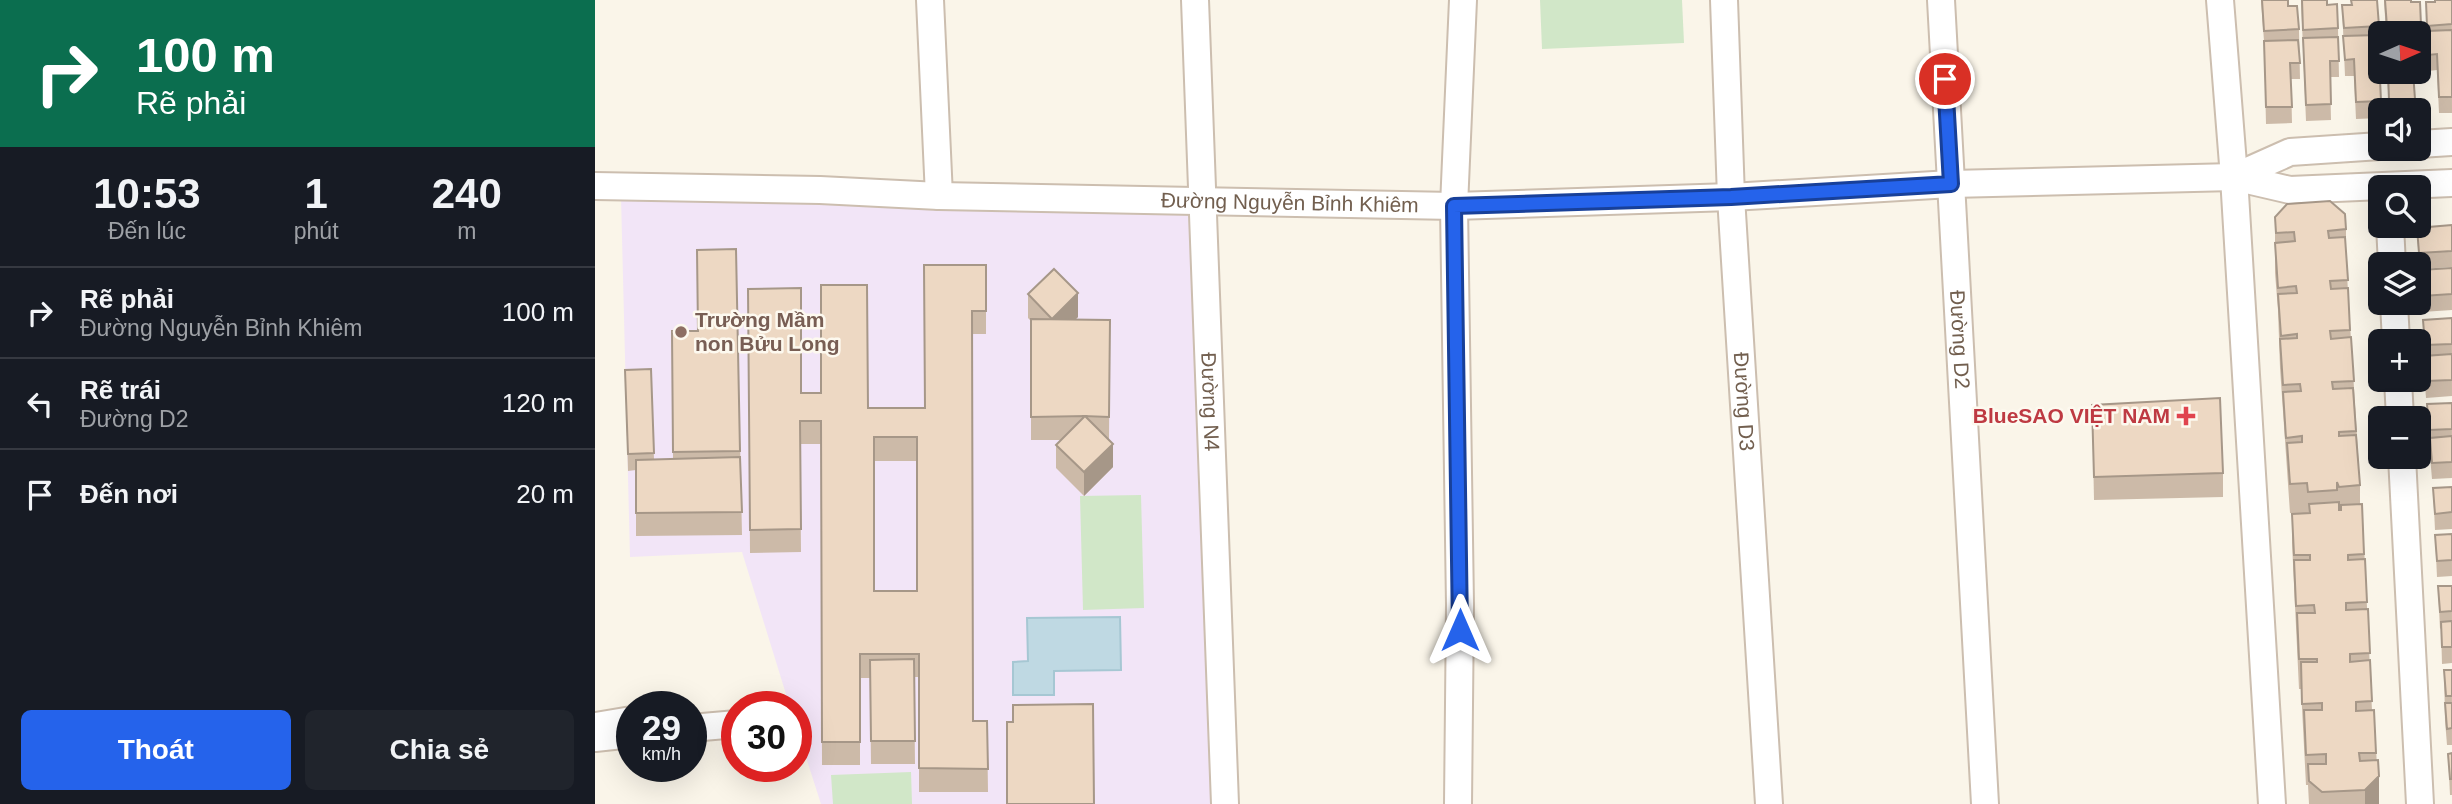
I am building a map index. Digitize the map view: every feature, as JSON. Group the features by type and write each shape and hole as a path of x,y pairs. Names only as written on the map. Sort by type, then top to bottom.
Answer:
{"street":[{"path":"930,0 939,197"},
{"name":"Đường N4","path":"1195,0 1225,804"},
{"path":"1458,804 1460,606 1454,206 1463,0"},
{"name":"Đường D3","path":"1724,0 1731,197 1769,804"},
{"name":"Đường D2","path":"1941,0 1985,804"},
{"path":"2220,0 2234,177 2272,804"},
{"path":"2431,143 2452,142"},
{"path":"2234,177 2290,152 2368,147"},
{"path":"2234,177 2290,190 2368,188"},
{"name":"Đường Nguyễn Bỉnh Khiêm","path":"595,186 820,190 939,197 1454,206 1731,197 1951,184 2234,177"},
{"path":"2431,184 2452,183"},
{"path":"2403,469 2420,804"},
{"path":"595,738 616,736"}],"lane":[{"path":"595,720 616,717"}],"shaded area":[{"path":"621,197 1192,210 1211,804 821,804 812,776 812,691 785,691 742,552 630,557"}],"green space":[{"path":"1540,0 1682,0 1684,43 1542,49"},
{"path":"1141,495 1144,608 1083,610 1080,496"},
{"path":"911,772 912,804 833,804 831,775"}],"water":[{"path":"1120,617 1121,670 1054,671 1054,695 1013,695 1013,662 1028,661 1027,618"}],"building":[{"path":"2262,0 2288,0 2288,6 2297,6 2299,29 2264,31"},
{"path":"2302,0 2327,0 2327,5 2337,4 2338,28 2303,30"},
{"path":"2351,0 2377,0 2379,21 2368,21 2368,27 2344,28 2342,5 2352,5"},
{"path":"2385,0 2420,2 2421,21 2387,21"},
{"path":"2452,0 2452,24 2431,26 2431,21 2427,21 2426,2"},
{"path":"2452,30 2452,97 2439,97 2437,54 2431,55 2431,31"},
{"path":"2368,35 2368,84 2380,84 2381,98 2356,102 2354,59 2345,60 2343,36"},
{"path":"2338,37 2339,61 2330,61 2331,104 2306,105 2303,38"},
{"path":"2298,40 2300,63 2290,63 2292,107 2266,107 2264,41"},
{"path":"2388,84 2414,84 2415,98 2389,98"},
{"path":"2330,201 2345,214 2346,229 2328,231 2329,238 2345,237 2348,280 2330,281 2331,289 2348,288 2350,330 2330,331 2331,339 2351,337 2354,381 2332,382 2333,389 2353,388 2356,431 2339,432 2339,436 2356,435 2360,485 2339,487 2337,482 2337,490 2308,492 2307,483 2290,484 2287,443 2302,442 2302,436 2286,438 2283,392 2301,391 2300,384 2283,385 2280,339 2297,338 2297,334 2281,336 2278,294 2297,293 2296,286 2278,288 2275,243 2295,241 2294,232 2276,233 2275,217 2287,204"},
{"path":"2452,225 2452,251 2419,252 2418,238 2431,238 2431,227"},
{"path":"736,249 740,451 673,452 672,331 698,331 697,250"},
{"path":"924,265 986,265 986,311 972,311 973,721 987,721 988,769 919,768 919,654 860,654 860,742 822,742 821,421 800,421 801,529 750,530 748,289 801,288 801,393 821,393 821,285 867,285 868,408 925,408","holes":["874,437 917,437 917,591 874,591"]},
{"path":"2452,268 2452,294 2431,295 2431,269"},
{"path":"1054,269 1078,293 1052,319 1028,294"},
{"path":"2452,318 2452,344 2431,345 2431,329 2424,329 2423,320"},
{"path":"1031,319 1110,320 1109,417 1031,417"},
{"path":"2452,354 2452,380 2431,381 2431,356"},
{"path":"651,369 654,453 628,454 625,370"},
{"name":"BlueSAO VIỆT NAM","path":"2220,398 2223,473 2094,477 2092,405"},
{"path":"2452,403 2452,429 2431,430 2431,406 2427,404"},
{"path":"1085,416 1113,444 1084,472 1056,445"},
{"path":"2452,436 2452,462 2432,463 2431,438"},
{"path":"740,457 742,512 636,513 636,460"},
{"path":"2452,487 2452,512 2435,514 2433,488"},
{"path":"2339,502 2339,510 2341,505 2362,504 2364,554 2348,555 2348,560 2365,559 2367,602 2346,603 2346,610 2368,609 2370,653 2350,654 2350,662 2370,660 2372,701 2356,702 2356,711 2374,710 2376,753 2359,753 2360,761 2378,760 2379,776 2365,790 2322,792 2309,781 2308,764 2326,764 2326,754 2306,755 2304,710 2322,710 2322,703 2302,704 2301,662 2317,662 2317,659 2299,659 2297,613 2315,613 2314,605 2296,606 2294,560 2310,560 2310,555 2294,555 2292,514 2310,513 2309,504"},
{"path":"2452,534 2452,560 2437,561 2435,535"},
{"path":"2438,586 2452,586 2452,611 2440,612"},
{"path":"2452,621 2452,647 2442,647 2441,622"},
{"path":"914,659 915,741 871,741 870,660"},
{"path":"2444,670 2452,670 2452,696 2446,696"},
{"path":"2445,703 2452,703 2452,728 2447,729"},
{"path":"1093,704 1094,804 1007,804 1007,722 1013,722 1013,705"},
{"path":"2452,753 2452,779 2450,779 2448,754"}],"place":[{"name":"Trường Mầm non Bửu Long","path":"681,332"},
{"name":"BlueSAO VIỆT NAM","path":"2186,416"}],"route":[{"path":"1460,630 1454,206 1731,197 1951,184 1945,79"}]}
